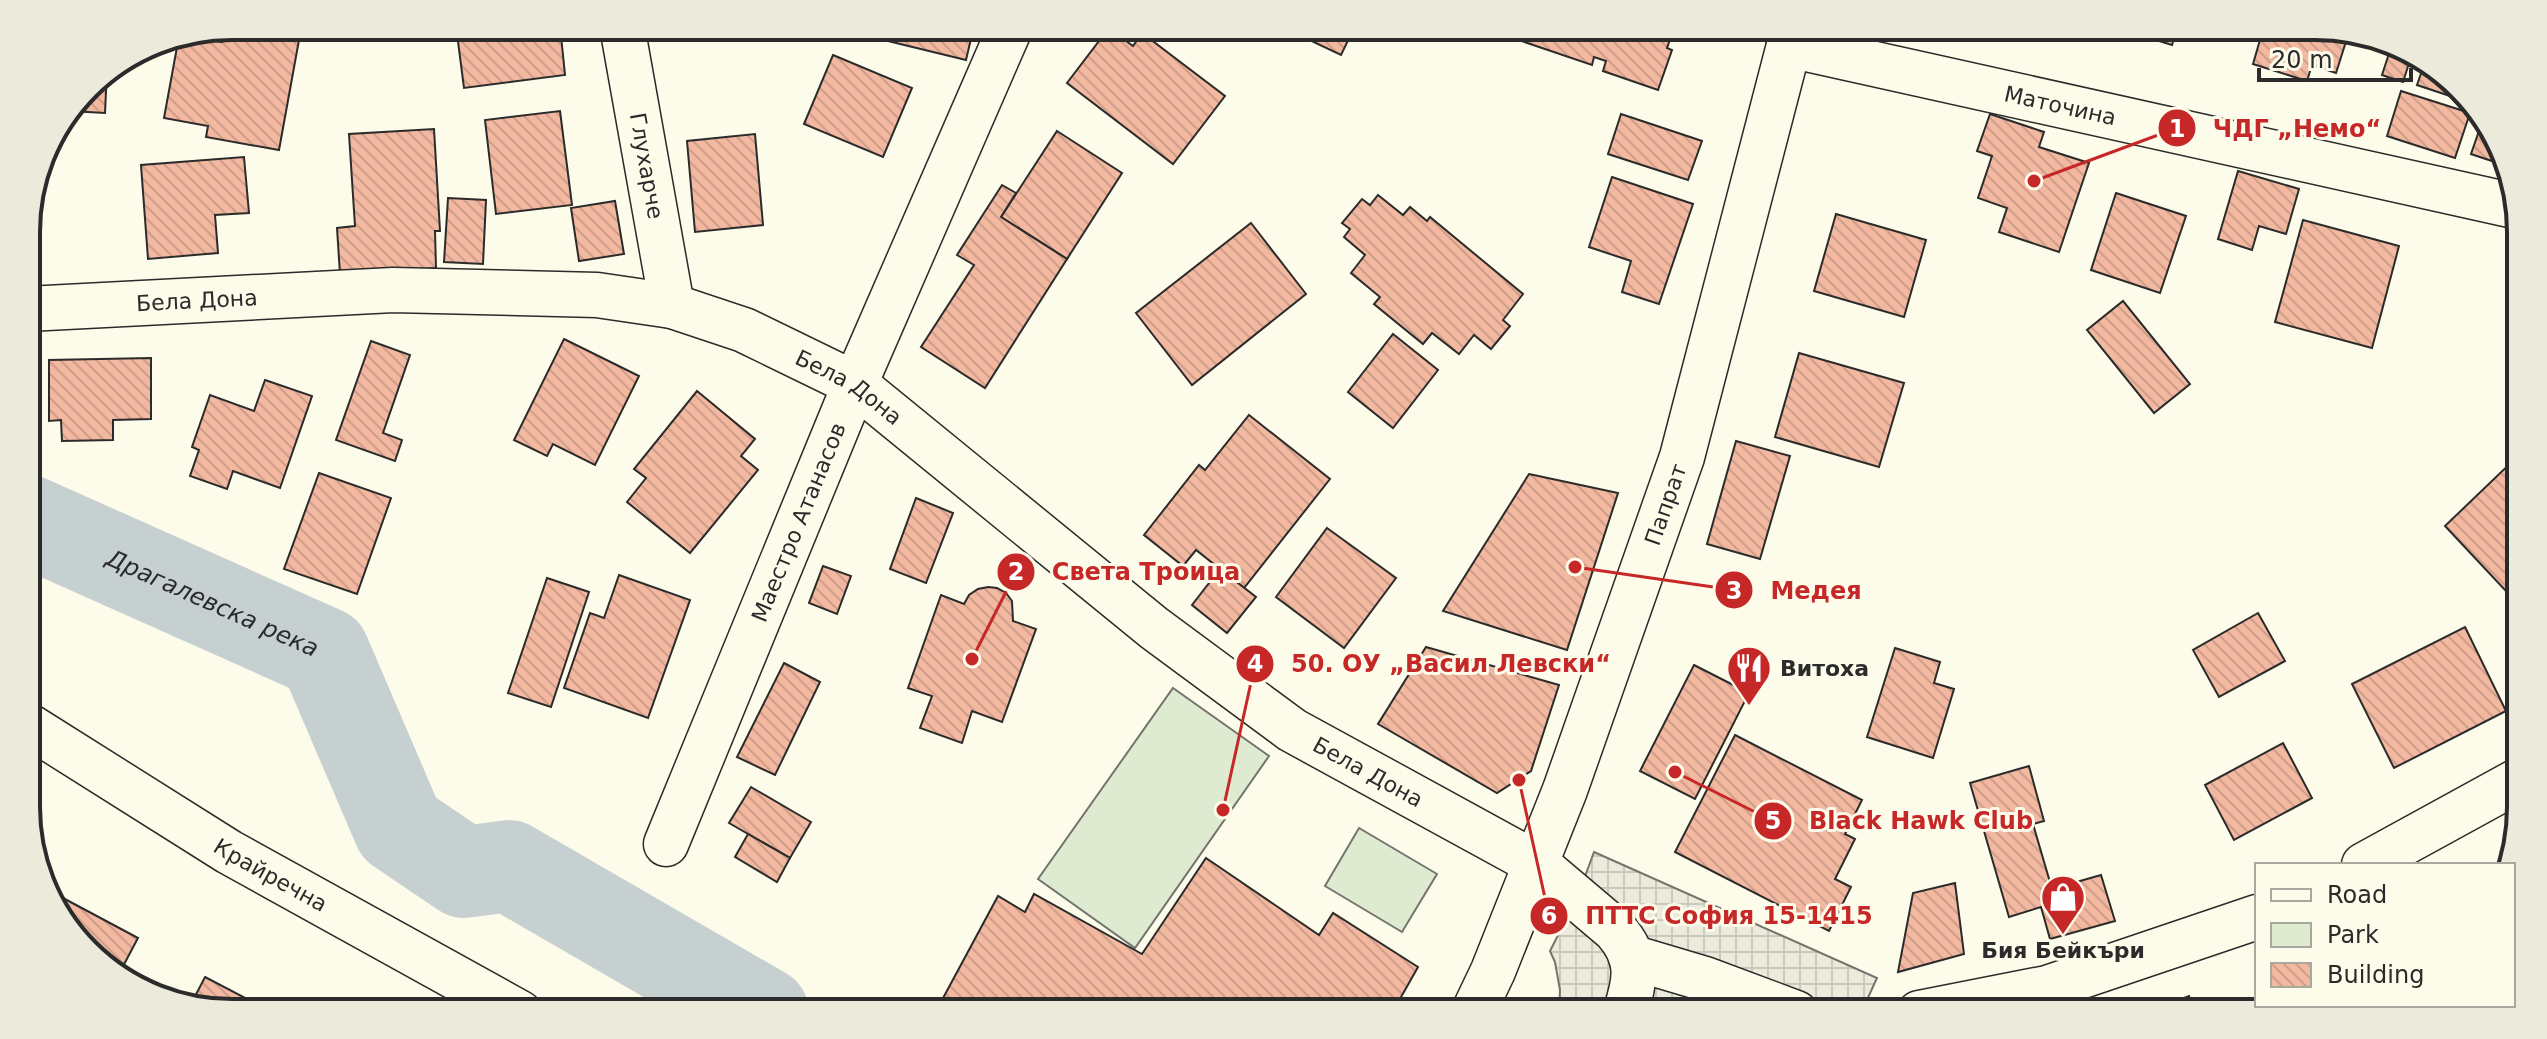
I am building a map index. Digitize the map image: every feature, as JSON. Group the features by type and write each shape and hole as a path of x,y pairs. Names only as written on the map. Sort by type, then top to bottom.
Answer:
{"street":[{"name":"Глухарче","path":"624,40 672,306"},
{"name":"Маестро Атанасов","path":"666,844 855,384 1005,40"},
{"name":"Папрат","path":"1479,999 1537,864 1682,457 1791,40"},
{"name":"Маточина","path":"1809,40 2504,204"},
{"name":"Бела Дона","path":"40,308 393,290 597,295 672,306 744,330 855,384 1154,628 1292,730 1537,864 1615,930 1626,942 1631,957"},
{"name":"Крайречна","path":"40,733 229,852 495,999"},
{"path":"2368,863 2507,787"},
{"path":"1991,999 2047,988 2255,918"},
{"path":"1631,957 1759,999"},
{"path":"1630,999 1635,971 1631,957"}],"green space":[{"path":"1173,688 1269,756 1135,948 1038,879"},
{"path":"1359,828 1437,874 1402,932 1325,886"}],"shaded area":[{"path":"1594,852 1877,978 1867,999 1560,999 1555,962 1550,951 1577,898"}],"building":[{"path":"299,40 279,150 206,137 208,126 164,118 177,49 222,42"},
{"path":"458,40 561,40 565,75 464,88"},
{"path":"884,40 971,40 966,60"},
{"path":"1100,40 1125,40 1133,46 1137,40 1151,40 1225,96 1173,164 1067,83"},
{"path":"1309,40 1348,40 1341,55"},
{"path":"1519,40 1670,40 1667,48 1672,50 1658,90 1603,71 1606,61 1594,57 1592,65"},
{"path":"2156,40 2174,40 2172,45"},
{"path":"2260,40 2346,43 2336,73 2312,65 2307,81 2253,64"},
{"path":"833,55 912,88 883,157 804,124"},
{"path":"2388,55 2409,65 2403,82 2382,75"},
{"path":"2422,72 2450,96 2417,85"},
{"path":"106,87 105,113 83,112"},
{"path":"2401,91 2464,111 2469,117 2455,158 2387,136"},
{"path":"560,111 572,205 496,214 485,120"},
{"path":"1621,114 1702,141 1688,180 1608,154"},
{"path":"1990,114 2044,132 2039,147 2089,163 2059,252 1999,232 2007,208 1978,198 1992,156 1977,151"},
{"path":"434,129 440,231 435,231 436,268 340,274 337,228 355,226 349,134"},
{"path":"1057,131 1122,173 1067,259 1001,217"},
{"path":"2478,132 2493,161 2471,154"},
{"path":"755,134 763,225 695,232 687,141"},
{"path":"244,157 249,213 215,215 218,253 148,259 141,165"},
{"path":"2238,171 2299,189 2286,234 2259,226 2252,250 2218,239"},
{"path":"1612,177 1693,204 1659,304 1622,292 1631,261 1589,247"},
{"path":"1002,185 1016,193 1001,217 1067,259 985,388 921,347 974,265 957,255"},
{"path":"2116,193 2186,216 2160,293 2091,270"},
{"path":"1378,195 1403,215 1410,207 1427,221 1430,217 1523,294 1503,320 1510,326 1491,349 1474,335 1459,354 1432,333 1423,344 1374,304 1380,297 1351,273 1365,255 1344,237 1350,229 1342,223 1362,199 1370,205"},
{"path":"448,198 486,200 483,264 444,262"},
{"path":"615,201 624,254 579,261 571,208"},
{"path":"1836,214 1926,240 1904,317 1814,291"},
{"path":"2303,220 2399,246 2372,348 2275,322"},
{"path":"1251,223 1306,294 1192,385 1136,313"},
{"path":"2123,301 2190,384 2154,413 2087,330"},
{"path":"1393,334 1438,370 1393,428 1348,392"},
{"path":"564,339 639,376 595,465 553,444 547,456 514,440"},
{"path":"371,341 410,355 383,433 402,440 395,461 336,440"},
{"path":"1799,353 1904,383 1879,467 1775,437"},
{"path":"151,358 151,419 113,420 113,440 62,441 61,420 49,421 49,360"},
{"path":"265,380 312,396 280,488 233,471 227,489 190,476 199,450 192,447 210,395 254,411"},
{"path":"697,391 755,439 741,456 758,470 690,553 627,502 646,478 634,469"},
{"path":"1249,415 1330,479 1244,588 1196,550 1183,566 1144,535 1199,465 1205,470"},
{"path":"1736,441 1790,456 1760,559 1707,544"},
{"path":"2507,466 2507,592 2445,526"},
{"path":"319,473 391,498 357,594 284,569"},
{"path":"1529,474 1618,493 1567,650 1443,611"},
{"path":"916,498 953,513 926,583 890,569"},
{"path":"1327,528 1396,578 1344,648 1276,597"},
{"path":"823,566 851,576 837,614 809,603"},
{"path":"1220,569 1256,597 1227,633 1192,605"},
{"path":"619,575 690,600 648,718 564,688 590,613 604,618"},
{"path":"547,578 589,592 551,707 508,693"},
{"path":"988,587 1006,593 1012,601 1013,621 1036,629 1002,722 972,711 962,743 920,728 932,696 908,688 941,595 964,604 969,595"},
{"path":"2258,613 2285,661 2219,697 2193,650"},
{"path":"2465,627 2506,711 2394,768 2352,684"},
{"path":"1426,647 1559,685 1531,771 1497,793 1378,724"},
{"path":"1895,648 1940,662 1934,683 1954,689 1933,758 1867,737"},
{"path":"784,663 820,682 775,775 737,757"},
{"path":"1694,665 1749,693 1695,799 1640,771"},
{"path":"1735,735 1862,800 1845,834 1855,839 1835,879 1851,887 1829,931 1675,852"},
{"path":"2283,743 2312,798 2234,840 2205,785"},
{"path":"2029,766 2044,821 2033,824 2052,889 2101,875 2115,921 2050,939 2041,907 2009,917 1970,783"},
{"path":"751,787 811,822 790,858 729,823"},
{"path":"748,834 790,858 777,882 735,857"},
{"path":"1206,858 1319,935 1333,913 1418,967 1400,999 943,999 998,896 1025,912 1034,894 1142,954"},
{"path":"1955,883 1964,954 1898,972 1913,893"},
{"path":"63,898 138,938 123,966 88,934"},
{"path":"205,977 247,999 207,997 196,995"}],"waterway":[{"name":"Драгалевска река","path":"40,526 324,653 399,828 464,872 509,866 739,999"}],"place":[{"name":"ЧДГ „Немо“","path":"2034,181"},
{"name":"Медея","path":"1575,567"},
{"name":"Света Троица","path":"972,659"},
{"name":"Витоха","path":"1749,707"},
{"name":"Black Hawk Club","path":"1675,772"},
{"name":"ПТТС София 15-1415","path":"1519,780"},
{"name":"50. ОУ „Васил Левски“","path":"1223,810"},
{"name":"Бия Бейкъри","path":"2063,936"}]}
